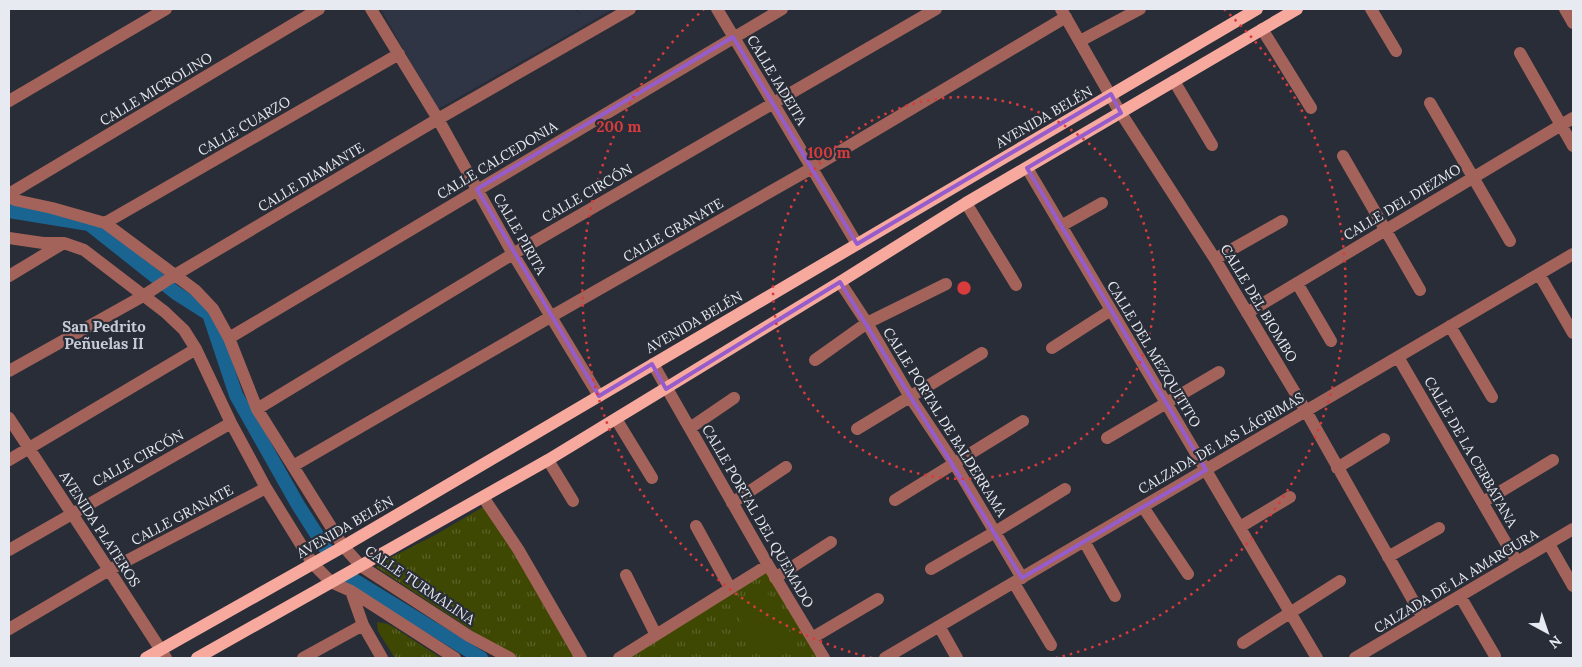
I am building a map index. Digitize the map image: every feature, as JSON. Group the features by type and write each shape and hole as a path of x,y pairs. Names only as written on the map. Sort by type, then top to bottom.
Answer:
{"main road":[{"name":"AVENIDA BELÉN","path":"146,658 163,654 1257,9"},
{"path":"197,658 548,460 966,203 1297,9"}],"street":[{"path":"9,101 166,9"},
{"name":"CALLE MICROLINO","path":"9,195 319,9"},
{"name":"CALLE PIRITA","path":"371,9 438,119 513,254 599,396"},
{"name":"CALLE DIAMANTE","path":"9,371 148,293 438,119 630,9"},
{"name":"CALLE JADEITA","path":"717,9 857,244"},
{"name":"CALLE CALCEDONIA","path":"229,338 782,9"},
{"name":"CALLE CIRCÓN","path":"257,409 513,254 936,9"},
{"path":"1080,41 1140,9"},
{"path":"1371,9 1396,51"},
{"path":"1565,9 1573,23"},
{"name":"CALLE DEL BIOMBO","path":"1064,13 1121,113 1215,259 1306,411 1423,618"},
{"name":"CALLE GRANATE","path":"293,466 812,168 1064,13"},
{"path":"1262,29 1311,108"},
{"path":"1520,53 1573,146"},
{"name":"CALLE CUARZO","path":"105,223 399,54"},
{"path":"1174,81 1212,145"},
{"path":"1430,103 1510,241"},
{"name":"CALLE DEL DIEZMO","path":"1247,313 1573,118"},
{"path":"1344,156 1420,290"},
{"name":"CALLE DEL MEZQUITITO","path":"1026,168 1317,658"},
{"name":"CALLE TURMALINA","path":"9,195 15,200 105,223 170,279 195,290 213,309 229,338 257,409 344,546 361,566 469,636 510,658"},
{"path":"966,203 1016,285"},
{"path":"1061,226 1102,203"},
{"path":"1215,259 1282,221"},
{"path":"9,238 43,243 64,243 84,250 148,293 184,330 196,349 231,423 266,488 313,564 330,582 351,592 455,658"},
{"path":"9,276 64,243"},
{"name":"CALZADA DE LAS LÁGRIMAS","path":"890,657 939,626 1573,254"},
{"path":"1539,274 1573,333"},
{"name":"CALLE PORTAL DE BALDERRAMA","path":"840,282 867,323 910,397 954,463 995,532 1051,645"},
{"path":"1297,283 1331,341"},
{"path":"816,360 867,323 946,284"},
{"path":"1052,348 1100,319 1111,310"},
{"path":"1450,326 1492,397"},
{"path":"9,460 196,349"},
{"path":"857,429 982,353"},
{"name":"CALLE DE LA CERBATANA","path":"1398,357 1517,562"},
{"name":"CALLE PORTAL DEL QUEMADO","path":"653,364 775,578 824,658"},
{"path":"1107,438 1219,372"},
{"path":"690,428 734,398"},
{"name":"AVENIDA PLATEROS","path":"9,418 163,654"},
{"path":"616,419 652,478"},
{"path":"895,500 1023,422"},
{"name":"CALLE CIRCÓN","path":"9,550 231,423"},
{"path":"1337,468 1384,439"},
{"path":"548,460 573,502"},
{"path":"1483,502 1553,460"},
{"path":"732,503 786,467"},
{"name":"CALLE GRANATE","path":"9,629 109,570 266,488"},
{"path":"931,569 1065,489"},
{"path":"483,497 518,549 581,658"},
{"path":"1240,527 1290,497"},
{"path":"1143,506 1188,574"},
{"path":"696,526 730,588"},
{"path":"1388,557 1438,528"},
{"name":"CALZADA DE LA AMARGURA","path":"1355,658 1376,653 1423,618 1573,529"},
{"path":"775,578 831,542"},
{"path":"1084,542 1115,596"},
{"path":"1549,544 1573,586"},
{"path":"619,658 768,565"},
{"path":"626,575 656,635"},
{"path":"1243,643 1340,581"},
{"path":"351,592 363,625 382,658"},
{"path":"1460,596 1495,656"},
{"path":"812,638 878,599"},
{"path":"303,658 363,625"},
{"path":"939,626 957,658"}],"highlighted area":[{"path":"733,37 857,244 1111,94 1121,113 1027,168 1206,470 1022,578 840,282 666,389 652,364 599,396 477,189"}],"shaded area":[{"path":"381,9 575,9 581,16 577,9 613,9 438,109"}],"green space":[{"path":"483,507 511,547 577,658 514,658 376,567"},
{"path":"772,568 824,658 631,658 667,633"},
{"path":"767,592 797,645 774,658 762,658 735,610"},
{"path":"377,622 388,624 441,658 395,658 378,631"}],"waterway":[{"path":"9,211 89,224 176,293 209,314 236,395 298,505 326,549"},
{"path":"349,577 481,658"}],"district":[{"name":"San Pedrito Peñuelas II","path":"104,336"}]}
